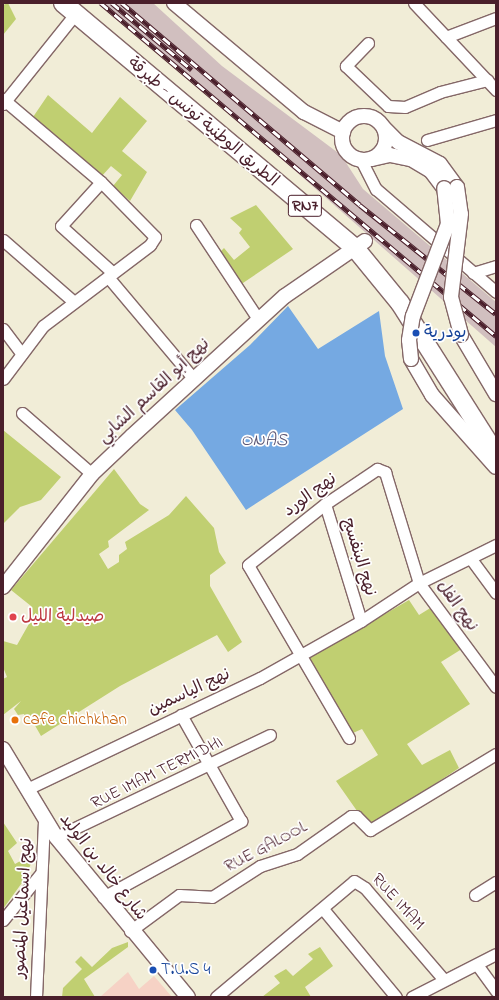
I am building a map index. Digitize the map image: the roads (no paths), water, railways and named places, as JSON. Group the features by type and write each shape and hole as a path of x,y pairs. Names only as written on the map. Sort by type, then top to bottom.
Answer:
{"main road":[{"name":"الطريق الوطنية تونس - طبرقة","path":"72,10 356,248 410,297 496,434"},
{"name":"الطريق الوطنية تونس - طبرقة","path":"356,248 400,303 496,454"}],"street":[{"path":"3,379 38,331 110,275 155,237 101,182 4,101 72,10 53,3"},
{"path":"174,3 304,112 343,132"},
{"path":"414,3 493,86"},
{"path":"446,36 496,18"},
{"path":"368,43 346,66 388,106 405,107 440,92 493,86"},
{"path":"450,187 431,171 411,159 390,155 366,159 347,152 343,132 352,119 362,116 373,117 398,142 440,164 450,187 461,214 451,297 461,335 496,394"},
{"path":"427,140 496,120"},
{"path":"366,159 386,144 384,128"},
{"path":"366,159 376,189 496,292"},
{"path":"101,182 61,226 110,275 194,379"},
{"path":"450,187 448,224 413,316 409,340 411,359 432,395 496,467"},
{"path":"196,225 258,319"},
{"path":"3,240 74,302"},
{"name":"نهج أبو القاسم الشابي","path":"3,587 92,474 258,319 356,248"},
{"path":"473,273 496,266"},
{"path":"3,329 22,354"},
{"path":"22,413 92,474"},
{"name":"نهج الورد","path":"300,656 248,565 324,504 377,469 384,470 419,583"},
{"name":"نهج البنفسج","path":"324,504 361,621"},
{"name":"نهج الياسمين","path":"27,789 300,656 361,621 419,583 471,559 496,545"},
{"path":"471,559 496,593"},
{"name":"نهج الفل","path":"419,583 496,687"},
{"path":"300,656 349,738"},
{"path":"103,897 240,823 240,818 208,767 181,715"},
{"name":"RUE IMAM TERMIDHI","path":"56,837 208,767 270,735"},
{"name":"شارع خالد بن الوليد","path":"3,749 44,821 130,931 188,997"},
{"name":"RUE GALOOL","path":"130,931 179,895 212,898 260,866 297,854 351,816 356,816 370,830 496,754"},
{"name":"نهج اسماعيل المنصور","path":"36,997 44,821"},
{"path":"3,920 41,873"},
{"name":"RUE IMAM","path":"216,997 323,909 343,887 358,882 444,980"},
{"path":"475,895 496,882"},
{"path":"323,909 396,997"},
{"path":"412,997 444,980 478,966 496,954"},
{"path":"478,966 496,990"}],"water":[{"name":"ONAS","path":"288,306 318,349 379,311 385,356 403,409 246,510 192,430 175,410 250,345"}],"railway":[{"path":"101,3 496,336"},
{"path":"112,3 192,70"},
{"path":"122,3 360,205 496,314"}],"place":[{"name":"بودرية","path":"416,333"},
{"name":"صيدلية الليل","path":"13,617"},
{"name":"cafe chichkhan","path":"15,720"},
{"name":"T.U.S 4","path":"153,970"}]}
